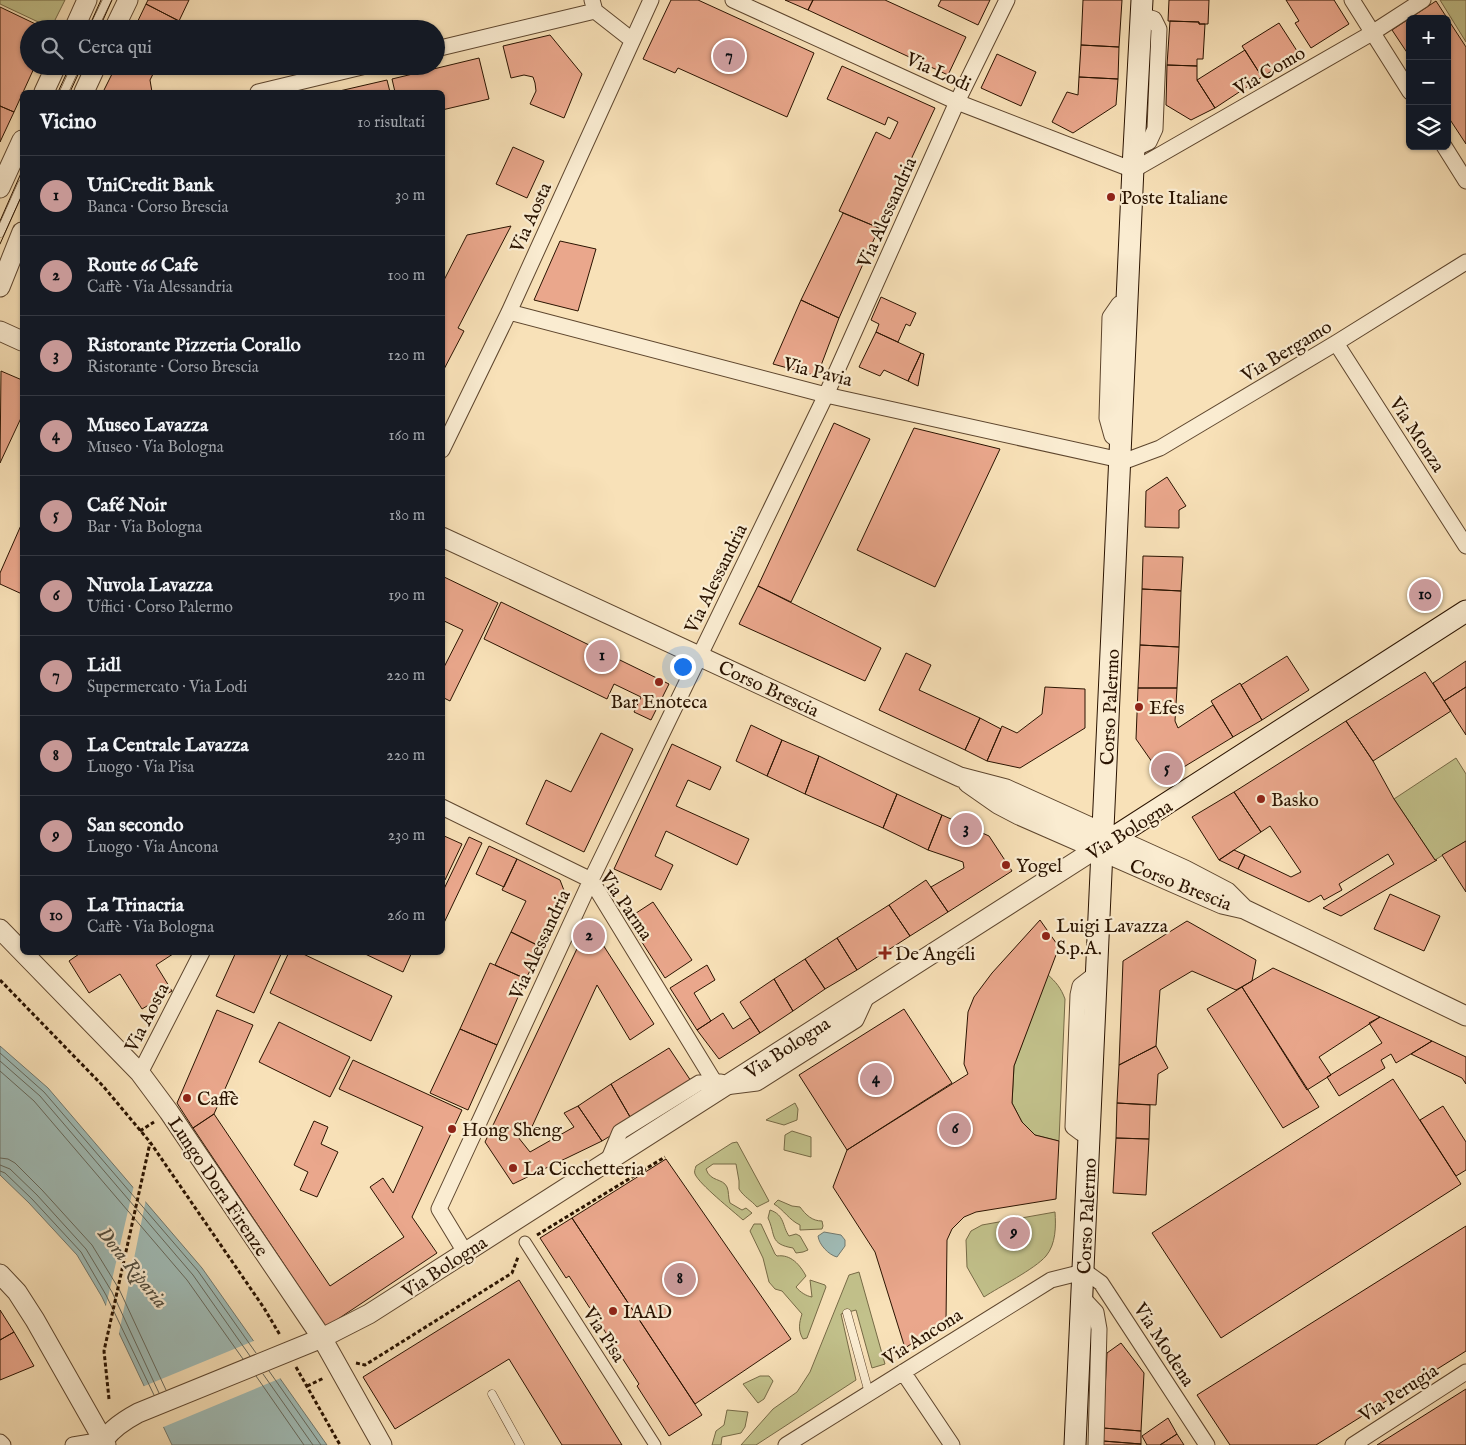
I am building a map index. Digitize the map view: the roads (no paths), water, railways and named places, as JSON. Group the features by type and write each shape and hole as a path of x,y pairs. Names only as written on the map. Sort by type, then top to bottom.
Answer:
{"main road":[{"name":"Corso Palermo","path":"1075,1445 1104,843 1133,158 1142,8"},
{"name":"Via Bologna","path":"1104,843 1466,611"}],"street":[{"path":"78,20 87,0"},
{"path":"118,20 128,0"},
{"name":"Via Aosta","path":"445,444 509,312 651,0"},
{"name":"Via Lodi","path":"733,0 957,102 1128,168 1133,158"},
{"name":"Via Alessandria","path":"465,1252 439,1209 591,880 826,395 957,102 1007,0"},
{"path":"1352,0 1406,86"},
{"name":"Via Como","path":"1133,158 1137,168 1372,33 1423,0"},
{"path":"445,46 593,5 632,40"},
{"path":"45,90 52,75"},
{"path":"85,90 92,75"},
{"path":"266,90 329,75"},
{"path":"0,188 20,144"},
{"path":"1447,150 1466,181"},
{"path":"0,287 20,237"},
{"name":"Via Bergamo","path":"1121,452 1125,461 1160,448 1336,343 1466,262"},
{"name":"Via Pavia","path":"509,312 826,395 1121,452"},
{"path":"0,331 20,340"},
{"name":"Via Monza","path":"1336,343 1466,546"},
{"name":"Corso Brescia","path":"445,538 960,776 1006,789 1104,843 1194,874 1226,892 1244,909 1465,1015"},
{"name":"Via Parma","path":"445,808 591,880 723,1085"},
{"name":"Via Bologna","path":"103,1443 125,1420 322,1338 369,1314 723,1085 867,996 1104,843"},
{"name":"Lungo Dora Firenze","path":"0,929 20,950"},
{"name":"Lungo Dora Firenze","path":"25,955 140,1073 169,1112 322,1338 382,1445"},
{"name":"Via Aosta","path":"140,1073 200,955"},
{"name":"Via Pisa","path":"525,1242 655,1445"},
{"name":"Via Ancona","path":"786,1445 1051,1280 1083,1272"},
{"name":"Via Modena","path":"1083,1272 1101,1283 1207,1445"},
{"path":"0,1274 17,1292 35,1320 103,1443 73,1445"},
{"name":"Corso Palermo","path":"1082,1298 1096,1312 1099,1329 1096,1445"},
{"path":"903,1372 952,1445"},
{"name":"Via Perugia","path":"1353,1445 1466,1372"},
{"path":"0,1442 3,1445"}],"lane":[{"path":"97,20 106,0"},
{"path":"65,90 72,75"},
{"path":"0,233 20,188"},
{"path":"847,1313 869,1393"},
{"path":"492,1394 520,1445"}],"water":[{"name":"Dora Riparia","path":"0,1046 48,1088 202,1268 327,1445 172,1445 102,1297 77,1255 0,1175"},
{"path":"824,1232 841,1235 845,1240 845,1246 837,1257 828,1252 820,1243 818,1236"}],"tram line":[{"path":"92,20 101,0"},
{"path":"103,20 112,0"},
{"path":"59,90 66,75"},
{"path":"71,90 78,75"},
{"path":"0,221 20,176"},
{"path":"0,244 20,199"}],"place":[{"name":"Lidl","path":"729,56"},
{"name":"Poste Italiane","path":"1111,197"},
{"name":"La Trinacria","path":"1425,595"},
{"name":"UniCredit Bank","path":"602,656"},
{"name":"Bar Enoteca","path":"659,682"},
{"name":"Efes","path":"1139,707"},
{"name":"Café Noir","path":"1167,769"},
{"name":"Basko","path":"1261,799"},
{"name":"Ristorante Pizzeria Corallo","path":"966,829"},
{"name":"Yogel","path":"1006,865"},
{"name":"Route 66 Cafe","path":"589,936"},
{"name":"Luigi Lavazza S.p.A.","path":"1046,936"},
{"name":"De Angeli","path":"885,953"},
{"name":"Museo Lavazza","path":"876,1079"},
{"name":"Caffè","path":"187,1098"},
{"name":"Hong Sheng","path":"452,1129"},
{"name":"Nuvola Lavazza","path":"955,1129"},
{"name":"La Cicchetteria","path":"513,1168"},
{"name":"San secondo","path":"1014,1233"},
{"name":"La Centrale Lavazza","path":"680,1279"},
{"name":"IAAD","path":"613,1311"}]}
